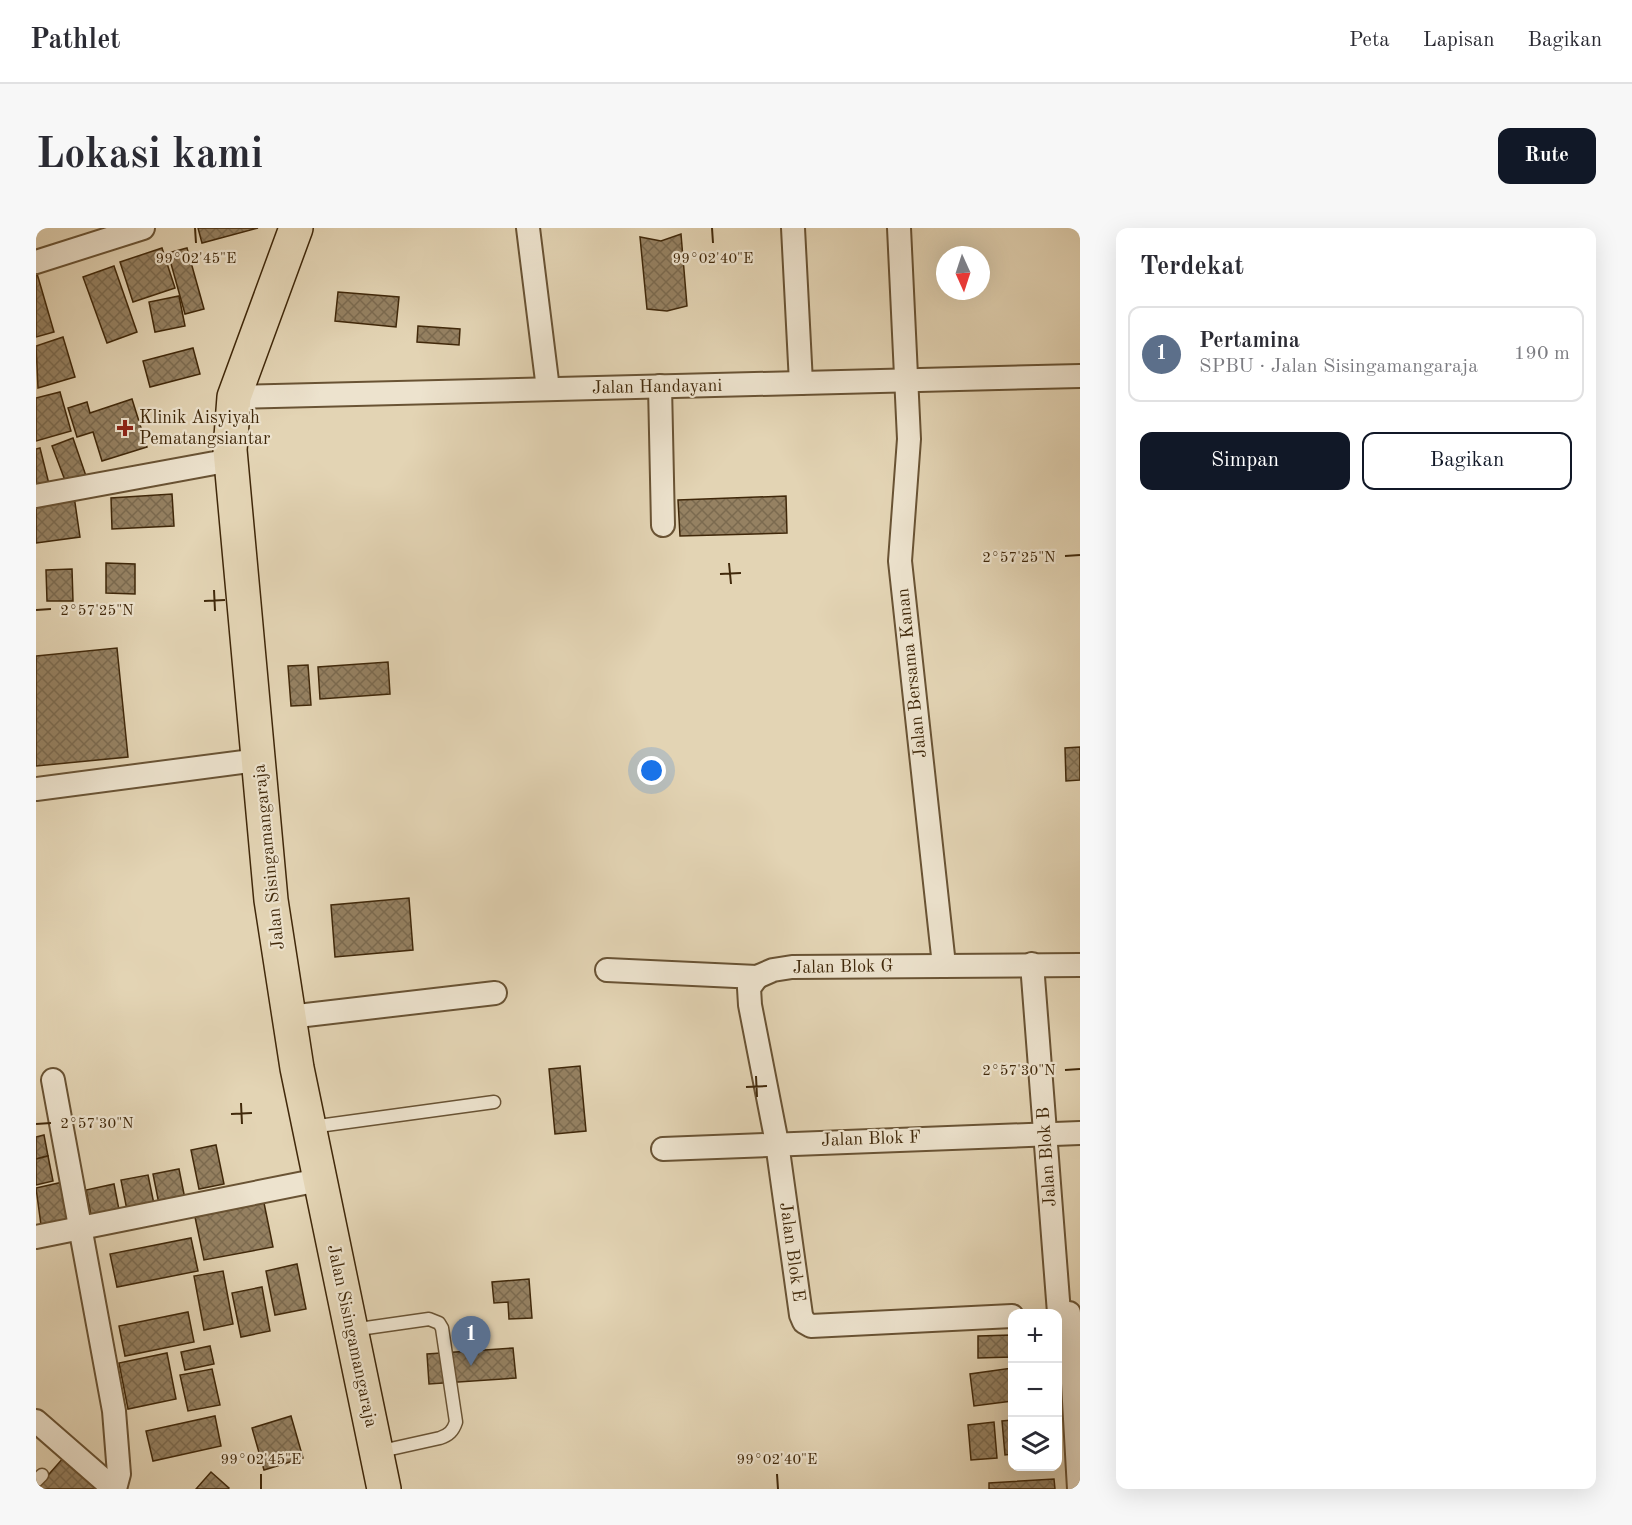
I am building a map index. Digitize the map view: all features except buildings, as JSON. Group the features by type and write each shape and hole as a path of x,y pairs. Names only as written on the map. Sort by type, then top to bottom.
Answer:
{"highway":[{"name":"Jalan Sisingamangaraja","path":"296,228 234,397 231,460 271,900 289,1017 319,1180 384,1489"}],"street":[{"path":"36,262 143,228"},
{"path":"528,228 548,389"},
{"path":"794,228 801,383"},
{"name":"Jalan Bersama Kanan","path":"899,228 909,439 900,561 944,965"},
{"name":"Jalan Handayani","path":"234,397 1080,376"},
{"path":"660,386 663,525"},
{"path":"36,496 231,460"},
{"path":"36,789 258,760"},
{"name":"Jalan Blok B","path":"1032,964 1045,1132 1066,1313 1079,1489"},
{"name":"Jalan Blok G","path":"607,970 757,977 773,970 792,967 1080,965"},
{"name":"Jalan Blok E","path":"757,977 749,988 750,1005 777,1143 801,1315 804,1322 811,1326 1008,1316"},
{"path":"289,1017 495,993"},
{"path":"36,1421 114,1489 119,1474 114,1411 53,1080"},
{"name":"Jalan Blok F","path":"663,1149 1045,1132 1080,1133"},
{"path":"36,1237 319,1180"}],"lane":[{"path":"309,1127 494,1102"},
{"path":"351,1330 429,1319 439,1323 442,1328 456,1422 454,1429 448,1435 440,1438 377,1452"}],"place":[{"name":"Klinik Aisyiyah Pematangsiantar","path":"125,428"},
{"name":"Pertamina","path":"471,1366"}]}
